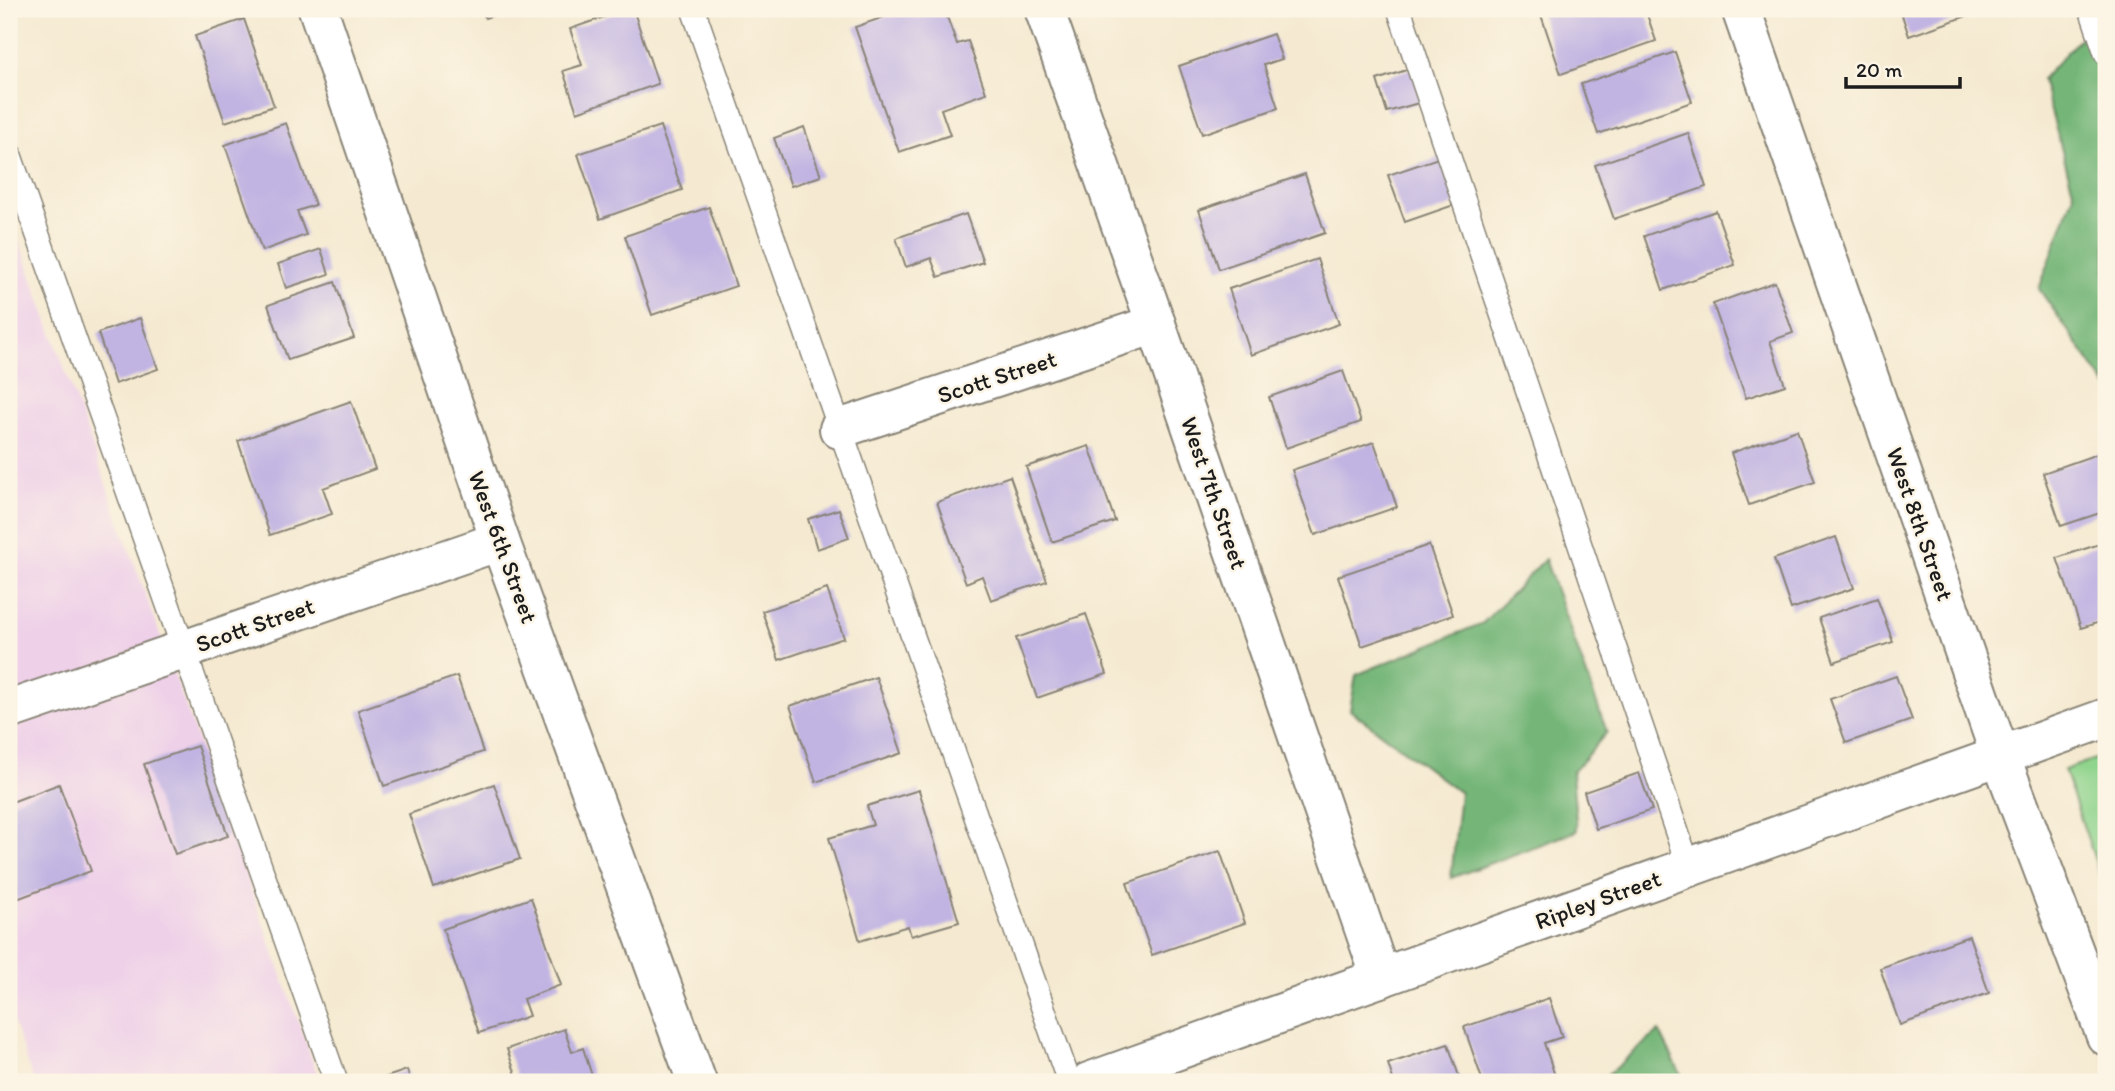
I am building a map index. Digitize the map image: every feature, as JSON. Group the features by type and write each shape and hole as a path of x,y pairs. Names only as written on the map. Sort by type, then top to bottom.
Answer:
{"street":[{"name":"West 6th Street","path":"318,9 500,541 697,1082"},
{"name":"West 7th Street","path":"1044,9 1156,324 1381,978"},
{"name":"West 8th Street","path":"1741,9 2000,755 2106,1036"},
{"name":"Scott Street","path":"839,429 1156,324"},
{"name":"Scott Street","path":"9,710 500,541"},
{"name":"Ripley Street","path":"1088,1082 2106,718"}],"lane":[{"path":"693,9 1069,1082"},
{"path":"1399,9 1689,868"},
{"path":"2091,9 2106,52"},
{"path":"9,153 336,1082"}],"shaded area":[{"path":"9,213 320,1082 34,1082 9,1009"}],"green space":[{"path":"2086,32 2106,94 2106,385 2039,289 2074,194 2042,79"},
{"path":"1545,559 1607,732 1572,773 1577,831 1451,878 1460,793 1350,710 1356,675 1483,623"},
{"path":"2106,755 2106,892 2064,770"},
{"path":"1659,1031 1685,1082 1608,1082 1607,1075"}],"building":[{"path":"482,9 512,9 485,18"},
{"path":"633,9 658,84 577,112 563,71 582,65 570,29"},
{"path":"907,9 944,9 957,44 968,41 986,93 941,109 950,135 899,152 855,27"},
{"path":"1539,9 1645,9 1656,41 1561,74"},
{"path":"1900,9 1987,9 1909,36"},
{"path":"244,19 274,106 225,122 195,36"},
{"path":"1273,34 1282,59 1264,65 1278,108 1202,134 1179,66"},
{"path":"1675,52 1692,102 1598,134 1581,84"},
{"path":"1412,68 1422,102 1387,112 1377,80"},
{"path":"286,123 315,205 297,211 306,235 262,251 225,145"},
{"path":"660,126 682,190 600,219 578,154"},
{"path":"804,127 821,176 791,186 774,138"},
{"path":"1688,133 1706,187 1614,219 1595,165"},
{"path":"1441,157 1457,204 1405,222 1388,175"},
{"path":"1305,174 1325,233 1219,269 1199,210"},
{"path":"709,207 736,286 652,315 625,236"},
{"path":"1716,211 1735,265 1663,290 1644,236"},
{"path":"966,214 983,262 938,277 931,258 906,267 896,238"},
{"path":"321,249 329,274 286,288 278,264"},
{"path":"1317,259 1339,324 1251,355 1229,289"},
{"path":"335,282 354,338 288,360 268,305"},
{"path":"1775,282 1793,333 1770,341 1785,385 1746,398 1713,304"},
{"path":"140,318 158,369 115,384 98,333"},
{"path":"1343,371 1361,422 1286,448 1269,397"},
{"path":"351,401 375,469 323,488 332,514 270,535 238,441"},
{"path":"1797,430 1815,482 1749,505 1731,453"},
{"path":"1374,442 1397,507 1315,535 1292,470"},
{"path":"1089,446 1115,521 1052,542 1026,467"},
{"path":"2106,451 2106,511 2061,526 2043,473"},
{"path":"1010,476 1047,581 991,600 982,576 966,583 937,502"},
{"path":"839,509 849,538 817,549 808,519"},
{"path":"1836,537 1854,588 1791,609 1774,559"},
{"path":"2106,542 2106,620 2081,628 2057,558"},
{"path":"1429,545 1453,615 1362,646 1338,576"},
{"path":"827,589 844,638 779,660 762,611"},
{"path":"1877,598 1893,642 1834,662 1819,618"},
{"path":"1086,614 1107,674 1037,698 1016,638"},
{"path":"457,676 483,752 384,786 358,710"},
{"path":"1896,676 1912,720 1846,743 1830,699"},
{"path":"876,677 902,753 816,782 790,706"},
{"path":"197,746 228,836 175,854 144,764"},
{"path":"1639,773 1652,810 1596,829 1584,792"},
{"path":"59,784 91,871 9,902 9,803"},
{"path":"494,784 520,859 434,888 409,814"},
{"path":"919,790 959,922 911,936 908,926 860,941 829,838 873,825 867,806"},
{"path":"1220,851 1245,923 1152,955 1127,883"},
{"path":"531,898 561,985 523,999 529,1016 479,1033 443,929"},
{"path":"1969,936 1989,993 1900,1025 1880,968"},
{"path":"1549,998 1562,1037 1544,1043 1557,1082 1483,1082 1464,1027"},
{"path":"564,1029 572,1052 583,1048 594,1082 498,1082 516,1075 507,1049"},
{"path":"1448,1044 1461,1082 1394,1082 1388,1064"},
{"path":"407,1070 411,1082 372,1082"}]}
